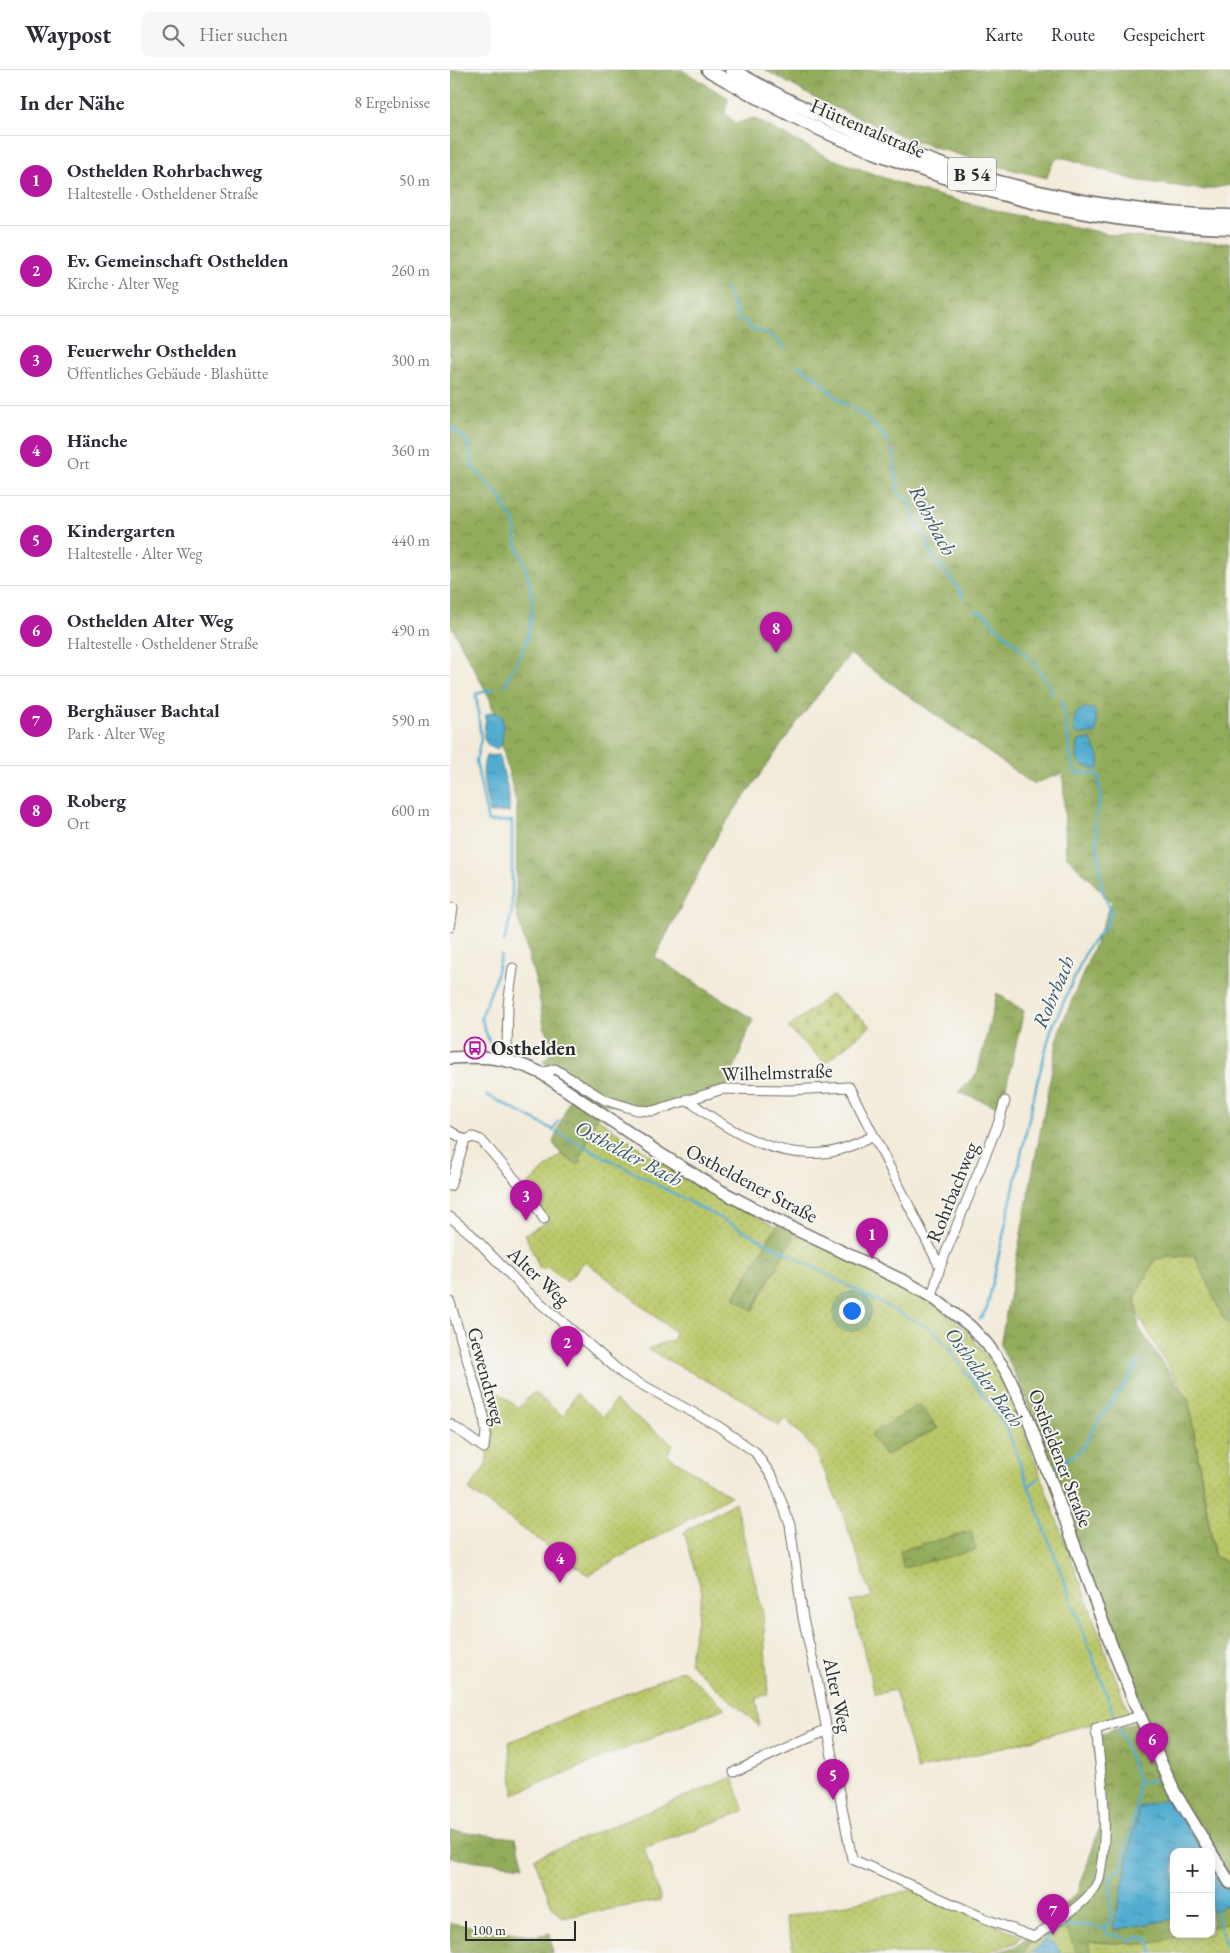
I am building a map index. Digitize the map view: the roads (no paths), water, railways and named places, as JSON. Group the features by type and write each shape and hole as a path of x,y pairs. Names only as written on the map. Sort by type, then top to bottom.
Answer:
{"highway":[{"name":"Hüttentalstraße","path":"708,70 760,100 827,133 924,171 984,190 1045,205 1138,221 1230,228"},
{"name":"Hüttentalstraße","path":"732,70 765,89 832,122 928,160 988,178 1047,194 1139,210 1230,216"}],"main road":[{"name":"Ostheldener Straße","path":"450,1058 487,1056 502,1058 525,1065 541,1073 662,1155 721,1191 932,1296 970,1326 987,1344 1006,1371 1026,1413 1112,1647 1140,1716 1174,1791 1209,1848"},
{"name":"Ostheldener Straße","path":"1215,1859 1230,1883"}],"street":[{"path":"450,927 453,908"},
{"path":"502,1058 507,1049 508,1005 513,968"},
{"name":"Wilhelmstraße","path":"541,1073 555,1069 605,1100 637,1110 653,1111 723,1089 790,1090 849,1087 874,1136"},
{"path":"687,1099 706,1114 752,1140 772,1148 798,1153 830,1152 851,1146 874,1136 940,1267"},
{"name":"Rohrbachweg","path":"932,1296 940,1267 998,1124 1005,1101"},
{"path":"450,1131 465,1140"},
{"path":"465,1140 473,1137 481,1140 528,1194 544,1219"},
{"path":"450,1186 465,1140"},
{"name":"Alter Weg","path":"450,1217 472,1236 523,1288 624,1375 718,1426 755,1452 764,1462 773,1478 790,1525 803,1618 852,1859 991,1921 1034,1937 1087,1897 1098,1882 1103,1857 1104,1834 1103,1793 1096,1729 1140,1716"},
{"name":"Gewendtweg","path":"450,1302 452,1318 484,1416 486,1432 484,1448 450,1424"},
{"path":"734,1772 827,1729"}],"water":[{"path":"1084,708 1094,709 1097,722 1096,734 1077,734 1073,728 1076,713"},
{"path":"495,712 502,715 503,737 499,747 495,749 487,744 484,735 486,714"},
{"path":"1090,739 1099,756 1099,768 1095,770 1083,766 1077,759 1078,741"},
{"path":"499,755 509,794 509,812 489,813 483,777 484,763 486,756"},
{"path":"1170,1799 1201,1848 1170,1848 1170,1920 1113,1930 1139,1807"},
{"path":"1215,1870 1230,1894 1230,1903 1215,1910"},
{"path":"1044,1940 1055,1944 1061,1953 1031,1953"}],"waterway":[{"name":"Rohrbach","path":"725,287 738,320 745,321 750,329 769,335 785,348"},
{"name":"Rohrbach","path":"798,365 813,375 838,399 865,416 889,442"},
{"path":"450,426 467,441 473,468 501,498 509,516 513,517 517,547 525,564 532,596 532,614 526,643 504,686"},
{"name":"Rohrbach","path":"893,450 898,493 910,501 915,525 928,538 929,551 959,589 963,598"},
{"name":"Rohrbach","path":"975,610 989,617 992,623 1026,655 1041,673 1053,694"},
{"path":"494,689 476,694 481,739 476,761 488,822 512,821 512,912 504,942"},
{"name":"Rohrbach","path":"980,1319 987,1308 1036,1087 1051,1030 1088,947 1106,926 1111,911 1102,890 1095,819 1101,796 1098,774 1076,773 1071,759 1062,700"},
{"path":"490,1044 481,1018 494,983 501,955"},
{"name":"Osthelder Bach","path":"487,1095 936,1332 1006,1426 1115,1717"},
{"path":"553,1131 558,1121"},
{"name":"Rohrbach","path":"949,1350 965,1338"},
{"path":"1055,1468 1082,1449 1098,1421 1139,1361"},
{"path":"1029,1486 1038,1479"},
{"name":"Osthelder Bach","path":"1119,1729 1138,1779 1141,1783 1158,1778 1166,1800"},
{"path":"1104,1929 1111,1920 1111,1875 1121,1869 1136,1809 1138,1779"},
{"path":"1215,1911 1228,1953"},
{"path":"1044,1940 1050,1934 1063,1927 1077,1925 1100,1927 1110,1936 1121,1936 1129,1940 1140,1937 1149,1940 1152,1953"}],"place":[{"name":"Roberg","path":"776,653"},
{"name":"Osthelden","path":"475,1048"},
{"name":"Feuerwehr Osthelden","path":"526,1221"},
{"name":"Osthelden Rohrbachweg","path":"872,1259"},
{"name":"Ev. Gemeinschaft Osthelden","path":"567,1367"},
{"name":"Hänche","path":"560,1583"},
{"name":"Osthelden Alter Weg","path":"1152,1764"},
{"name":"Kindergarten","path":"833,1800"},
{"name":"Berghäuser Bachtal","path":"1053,1935"}]}
